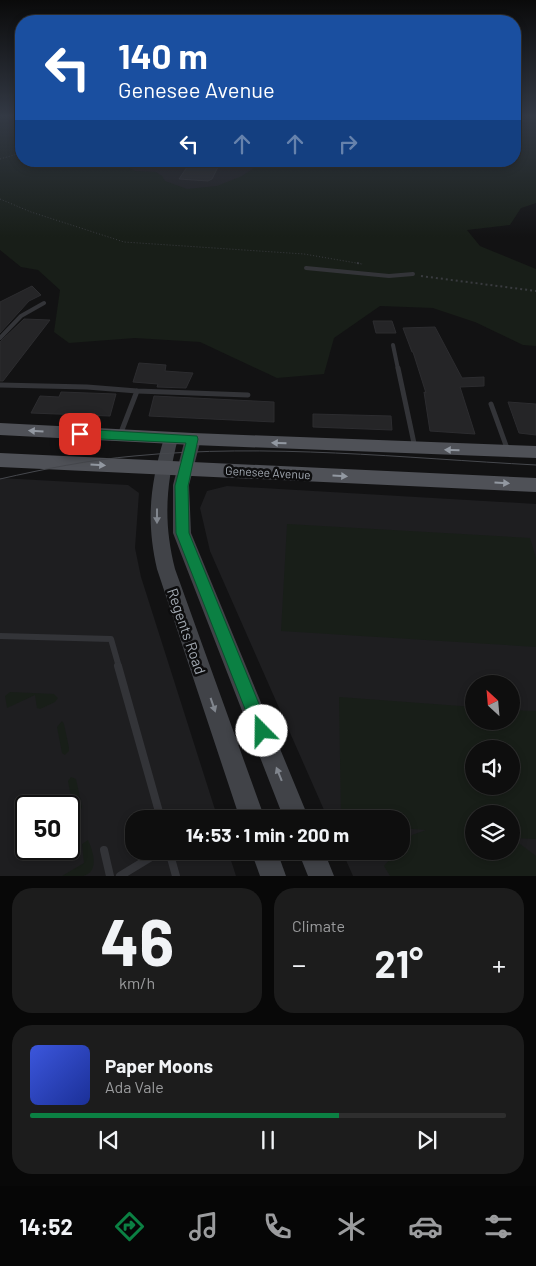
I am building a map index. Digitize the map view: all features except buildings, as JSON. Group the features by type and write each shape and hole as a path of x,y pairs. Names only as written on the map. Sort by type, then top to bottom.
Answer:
{"main road":[{"path":"0,429 193,439 536,452"},
{"name":"Regents Road","path":"171,438 163,468 156,513 158,542 250,810"},
{"path":"193,439 181,486 182,533 293,810"},
{"name":"Genesee Avenue","path":"0,460 536,485"},
{"path":"267,860 273,876"},
{"path":"315,860 321,876"}],"lane":[{"path":"306,268 382,275 414,274"},
{"path":"0,338 21,316 44,303"},
{"path":"393,345 415,448"},
{"path":"0,385 44,388 87,387 137,391 248,395"},
{"path":"120,435 137,391"},
{"path":"491,404 508,451"},
{"path":"0,636 111,639 158,810"},
{"path":"104,850 110,876"},
{"path":"120,876 146,860"},
{"path":"172,860 176,876"}],"path":[{"path":"0,199 104,238 124,242 279,254 304,254 364,265"},
{"path":"414,274 536,291"}],"shaded area":[{"path":"0,156 15,156 15,167 128,167 135,171 156,172 165,181 187,189 217,186 242,176 256,167 521,167 521,156 536,156 536,203 521,208 510,225 467,230 480,246 536,269 536,346 523,345 475,322 433,308 380,306 334,338 324,374 277,378 200,342 135,338 69,343 54,332 60,290 38,270 21,267 0,250"},
{"path":"124,167 270,167 191,199"},
{"path":"0,478 128,485 139,493 135,548 141,577 215,810 125,810 125,860 231,860 236,876 0,876"},
{"path":"227,486 536,504 536,876 353,876 346,860 410,860 410,810 324,810 210,551 200,508 207,491"},
{"path":"287,524 530,538 536,558 536,647 281,631"},
{"path":"10,692 54,694 58,698 55,702 40,709 37,708 35,695 7,708 5,696"},
{"path":"339,697 465,706 465,730 520,730 520,710 536,711 536,839 520,838 520,805 465,805 465,860 520,860 520,844 536,856 536,876 390,876 384,866 389,860 410,860 410,837 426,830 410,829 410,810 341,810"},
{"path":"62,721 69,748 65,755 62,753 57,727"},
{"path":"71,777 76,779 79,795 71,795 68,781"},
{"path":"88,840 94,861 92,870 83,876 62,876 84,863 82,844"}],"tram line":[{"path":"0,479 67,465 134,456 184,452 285,451 536,465"}],"route":[{"path":"80,434 193,439 181,486 182,533 262,731"}]}
